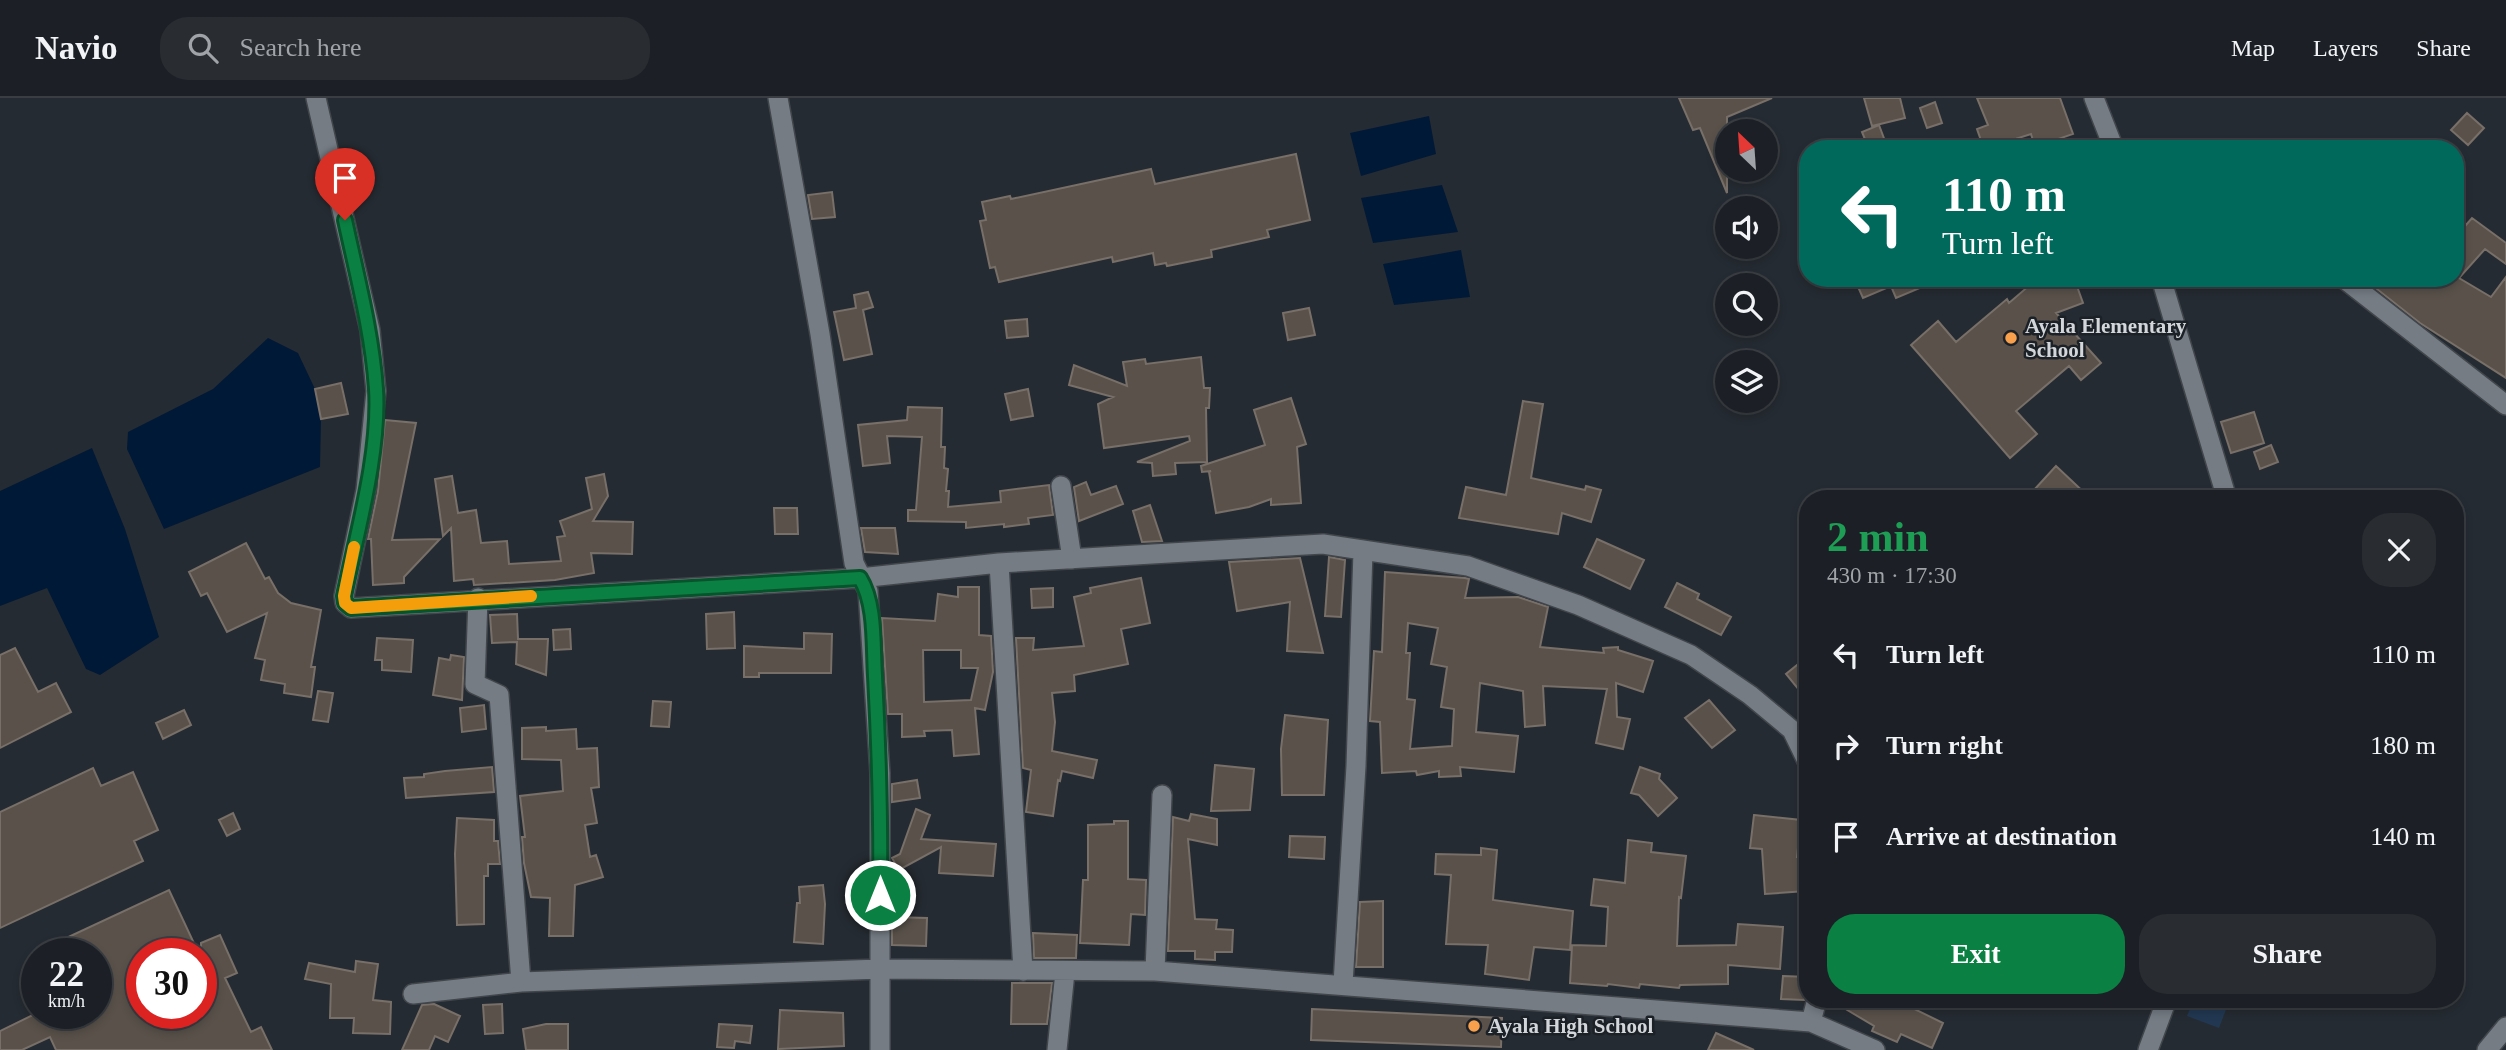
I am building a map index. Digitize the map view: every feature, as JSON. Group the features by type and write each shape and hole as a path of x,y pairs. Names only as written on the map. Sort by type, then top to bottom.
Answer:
{"street":[{"path":"316,98 370,330 376,391 366,490 344,596 345,603 351,608 478,598 860,578 999,563 1323,544 1468,566 1578,605 1691,655 1750,695 1792,730 1799,744"},
{"path":"778,98 820,334 854,563 868,591 880,773 880,1050"},
{"path":"2094,98 2110,140"},
{"path":"2164,287 2224,490"},
{"path":"2355,287 2506,405"},
{"path":"1061,486 1072,559"},
{"path":"1343,984 1356,766 1363,551"},
{"path":"999,563 1023,971"},
{"path":"478,598 475,684 499,695 521,982"},
{"path":"1156,971 1162,795"},
{"path":"413,995 521,982 880,969 1156,971 1811,1022 1875,1050"},
{"path":"1057,1050 1065,972"},
{"path":"1811,1022 1814,1008"},
{"path":"2148,1050 2164,1008"},
{"path":"2487,1050 2506,1027"}],"shaded area":[{"path":"1429,116 1436,154 1361,176 1350,133"},
{"path":"1442,185 1458,232 1373,243 1361,198"},
{"path":"1461,250 1470,297 1394,305 1383,264"},
{"path":"268,338 298,353 315,389 321,418 320,467 164,529 127,449 128,432 213,389"},
{"path":"92,448 125,529 159,637 100,675 86,669 47,588 0,606 0,491"},
{"path":"2190,1008 2227,1008 2219,1028 2187,1016"}],"building":[{"path":"1679,98 1772,98 1727,119 1715,119 1715,164 1700,128 1693,130"},
{"path":"1864,98 1900,98 1905,118 1872,126"},
{"path":"1977,98 2060,98 2073,134 2055,140 2033,140 2031,134 2012,140 1981,140 1977,129 1988,125"},
{"path":"1935,102 1942,123 1927,128 1920,108"},
{"path":"2467,113 2484,128 2468,145 2451,130"},
{"path":"1879,125 1885,140 1865,140 1862,132"},
{"path":"1296,154 1310,220 1267,230 1269,237 1211,250 1212,257 1167,266 1166,263 1155,265 1153,253 1113,262 1112,257 999,282 995,267 990,268 980,221 986,220 982,202 1010,196 1011,199 1151,169 1155,184"},
{"path":"832,192 835,217 812,219 808,195"},
{"path":"2472,218 2506,243 2506,264 2485,249 2464,272 2464,223 2466,225"},
{"path":"2506,277 2506,378 2420,323 2374,287 2464,287 2464,281 2491,297"},
{"path":"1858,287 1889,287 1863,298"},
{"path":"1891,287 1922,287 1896,298"},
{"path":"2028,287 2077,287 2083,303 2056,313 2101,363 2081,380 2069,366 2016,411 2037,434 2010,458 1911,345 1938,321 1956,342 2007,299 2009,303"},
{"path":"868,292 873,307 863,310 872,354 844,360 834,312 856,308 854,295"},
{"path":"1309,308 1315,335 1288,340 1283,313"},
{"path":"1027,319 1028,336 1007,338 1005,321"},
{"path":"1201,357 1204,388 1210,388 1209,408 1206,408 1207,462 1175,463 1176,474 1153,476 1152,463 1137,462 1190,441 1189,436 1104,448 1098,404 1113,397 1069,385 1074,365 1127,386 1123,362 1145,359 1146,364"},
{"path":"341,383 348,414 321,419 315,389"},
{"path":"1028,389 1033,416 1011,420 1005,394"},
{"path":"1291,398 1306,444 1297,447 1301,503 1271,505 1271,499 1249,507 1216,513 1209,472 1211,471 1202,472 1201,466 1265,445 1254,410"},
{"path":"1523,401 1543,404 1531,478 1585,490 1586,486 1601,490 1591,522 1562,513 1558,534 1459,518 1466,487 1506,495"},
{"path":"908,407 942,408 941,447 945,447 944,468 948,469 948,507 1001,502 1000,491 1049,485 1053,515 1028,518 1029,524 1004,527 1004,524 966,528 966,522 908,521 908,510 916,510 922,437 887,436 890,463 863,466 858,425 907,420"},
{"path":"2254,412 2264,443 2231,453 2221,422"},
{"path":"385,420 416,423 392,540 440,539 404,577 404,583 373,585 371,539 368,539 378,491"},
{"path":"2271,445 2278,462 2260,469 2254,452"},
{"path":"2056,466 2081,490 2034,490"},
{"path":"604,474 608,496 593,521 633,522 632,554 591,553 594,573 555,580 474,585 473,579 454,581 451,528 443,536 435,479 452,476 458,513 476,510 481,543 507,541 509,564 561,561 557,537 565,536 560,521 592,509 586,478"},
{"path":"1086,482 1091,495 1116,486 1123,504 1079,521 1074,487"},
{"path":"1150,505 1162,541 1142,542 1133,511"},
{"path":"774,508 797,508 798,534 775,534"},
{"path":"861,528 895,528 898,554 865,552"},
{"path":"1597,539 1644,560 1630,589 1584,567"},
{"path":"246,543 265,579 269,577 278,593 291,603 321,610 311,667 315,667 311,697 284,693 285,684 261,680 265,660 255,658 267,613 227,632 207,593 201,596 189,572"},
{"path":"1329,557 1345,560 1341,617 1325,616"},
{"path":"1300,558 1323,653 1287,651 1290,602 1237,611 1229,562"},
{"path":"1385,572 1465,578 1469,579 1465,598 1518,597 1548,607 1540,647 1604,653 1603,648 1618,647 1618,650 1653,661 1643,692 1616,683 1617,717 1630,719 1623,749 1596,743 1607,689 1543,686 1545,725 1525,727 1523,691 1480,683 1476,732 1518,736 1514,772 1460,767 1461,776 1439,777 1439,771 1417,775 1416,771 1382,773 1380,722 1370,721 1374,651 1382,652","holes":["1408,623 1438,628 1431,664 1447,667 1441,707 1454,709 1452,746 1410,749 1415,700 1407,699 1410,653 1406,653"]},
{"path":"1141,578 1150,623 1121,629 1128,664 1074,675 1075,691 1052,693 1055,722 1052,751 1097,760 1093,778 1062,771 1060,781 1058,780 1053,816 1026,812 1031,770 1023,768 1016,638 1034,638 1033,650 1084,646 1074,597 1091,593 1090,588"},
{"path":"1677,583 1699,594 1697,599 1731,617 1721,635 1665,607"},
{"path":"958,587 979,587 979,635 991,636 993,672 985,710 975,708 979,754 954,756 952,730 924,731 925,736 902,737 902,714 888,714 882,618 935,621 938,594 958,597","holes":["923,650 961,650 961,668 978,668 971,700 924,702"]},
{"path":"1053,588 1053,607 1032,608 1031,589"},
{"path":"734,612 735,648 707,649 706,614"},
{"path":"517,614 518,639 548,639 546,675 516,664 517,642 492,643 490,615"},
{"path":"570,629 571,649 554,650 553,630"},
{"path":"804,633 832,634 831,673 759,673 759,677 744,677 744,646 804,649"},
{"path":"377,638 413,640 411,672 382,670 382,660 375,660"},
{"path":"15,648 38,692 56,683 71,712 0,748 0,655"},
{"path":"451,655 464,657 462,700 433,695 439,658 450,660"},
{"path":"1799,663 1799,690 1786,674"},
{"path":"318,691 333,693 328,722 313,720"},
{"path":"1709,700 1735,730 1712,748 1685,718"},
{"path":"653,701 671,702 669,727 651,726"},
{"path":"484,705 486,729 462,732 460,708"},
{"path":"184,710 191,725 163,739 156,723"},
{"path":"1285,715 1328,720 1324,795 1282,795 1281,749"},
{"path":"546,727 546,731 576,729 577,749 597,748 599,787 591,788 597,823 585,825 590,857 596,855 603,877 575,885 573,936 549,936 550,898 531,897 524,863 522,837 525,837 520,796 563,791 561,760 522,759 522,728"},
{"path":"1215,765 1254,769 1250,810 1211,811"},
{"path":"492,767 494,792 406,798 404,778"},
{"path":"1640,767 1660,774 1659,779 1677,798 1658,816 1639,795 1631,793"},
{"path":"93,768 101,786 133,772 158,830 134,841 143,861 0,928 0,812"},
{"path":"917,780 920,798 892,802 892,784"},
{"path":"916,809 930,815 921,839 996,844 993,876 939,873 941,847 899,870 892,858 900,854"},
{"path":"233,813 240,829 227,836 219,820"},
{"path":"1191,814 1217,819 1217,845 1188,839 1195,919 1217,920 1216,929 1233,930 1232,952 1215,952 1215,960 1195,959 1195,951 1168,951 1173,817 1189,821"},
{"path":"1754,815 1799,820 1799,892 1765,894 1762,849 1750,848"},
{"path":"457,818 494,820 494,841 498,841 500,864 488,864 488,876 484,876 484,924 457,925"},
{"path":"1114,821 1128,821 1128,879 1146,880 1145,915 1131,914 1129,945 1080,943 1083,880 1088,880 1088,825 1114,824"},
{"path":"1290,836 1325,837 1324,859 1289,857"},
{"path":"1628,840 1652,843 1651,852 1686,856 1681,898 1679,897 1677,946 1736,945 1738,924 1783,927 1780,969 1728,965 1728,984 1680,985 1679,988 1640,984 1639,988 1570,983 1572,945 1606,946 1608,907 1591,905 1594,879 1625,883"},
{"path":"1481,848 1497,850 1493,900 1573,911 1570,950 1534,947 1529,980 1485,974 1488,945 1446,944 1451,875 1435,874 1436,854 1481,855"},
{"path":"823,885 823,944 794,942 797,903 800,903 799,887"},
{"path":"169,890 192,938 126,938 126,1029 217,1029 217,938 213,938 220,935 237,973 225,978 251,1032 261,1027 272,1050 56,1050 50,1037 22,1050 0,1050 0,1031 21,1021 21,1029 112,1029 112,938 66,938"},
{"path":"1383,901 1383,967 1356,967 1360,902"},
{"path":"892,917 927,918 926,946 892,945"},
{"path":"1033,933 1077,935 1076,958 1034,958"},
{"path":"356,961 378,964 373,1000 391,1002 390,1034 353,1033 354,1018 330,1018 331,984 305,979 309,963 355,972"},
{"path":"1783,976 1799,977 1799,1000 1781,999"},
{"path":"1012,983 1052,983 1047,1024 1011,1024"},
{"path":"434,1004 460,1016 448,1042 435,1036 429,1050 402,1050 422,1005"},
{"path":"502,1004 503,1033 485,1034 483,1005"},
{"path":"1844,1008 1912,1008 1943,1023 1932,1048 1901,1034 1897,1042 1872,1031 1874,1026"},
{"path":"1312,1009 1502,1018 1501,1047 1311,1040"},
{"path":"780,1010 843,1013 844,1046 778,1049"},
{"path":"546,1024 568,1024 568,1050 526,1050 523,1029"},
{"path":"719,1024 752,1026 750,1043 735,1041 734,1048 717,1047"},
{"path":"1716,1033 1754,1050 1708,1050"}],"slow traffic":[{"path":"354,547 344,596 345,603 351,608 531,596"}],"place":[{"name":"Ayala Elementary School","path":"2011,338"},
{"name":"Ayala High School","path":"1474,1026"}],"route":[{"path":"345,220 370,330 376,419 366,490 344,596 345,603 351,608 478,598 860,578 868,591 874,659 880,773 880,895"}]}
